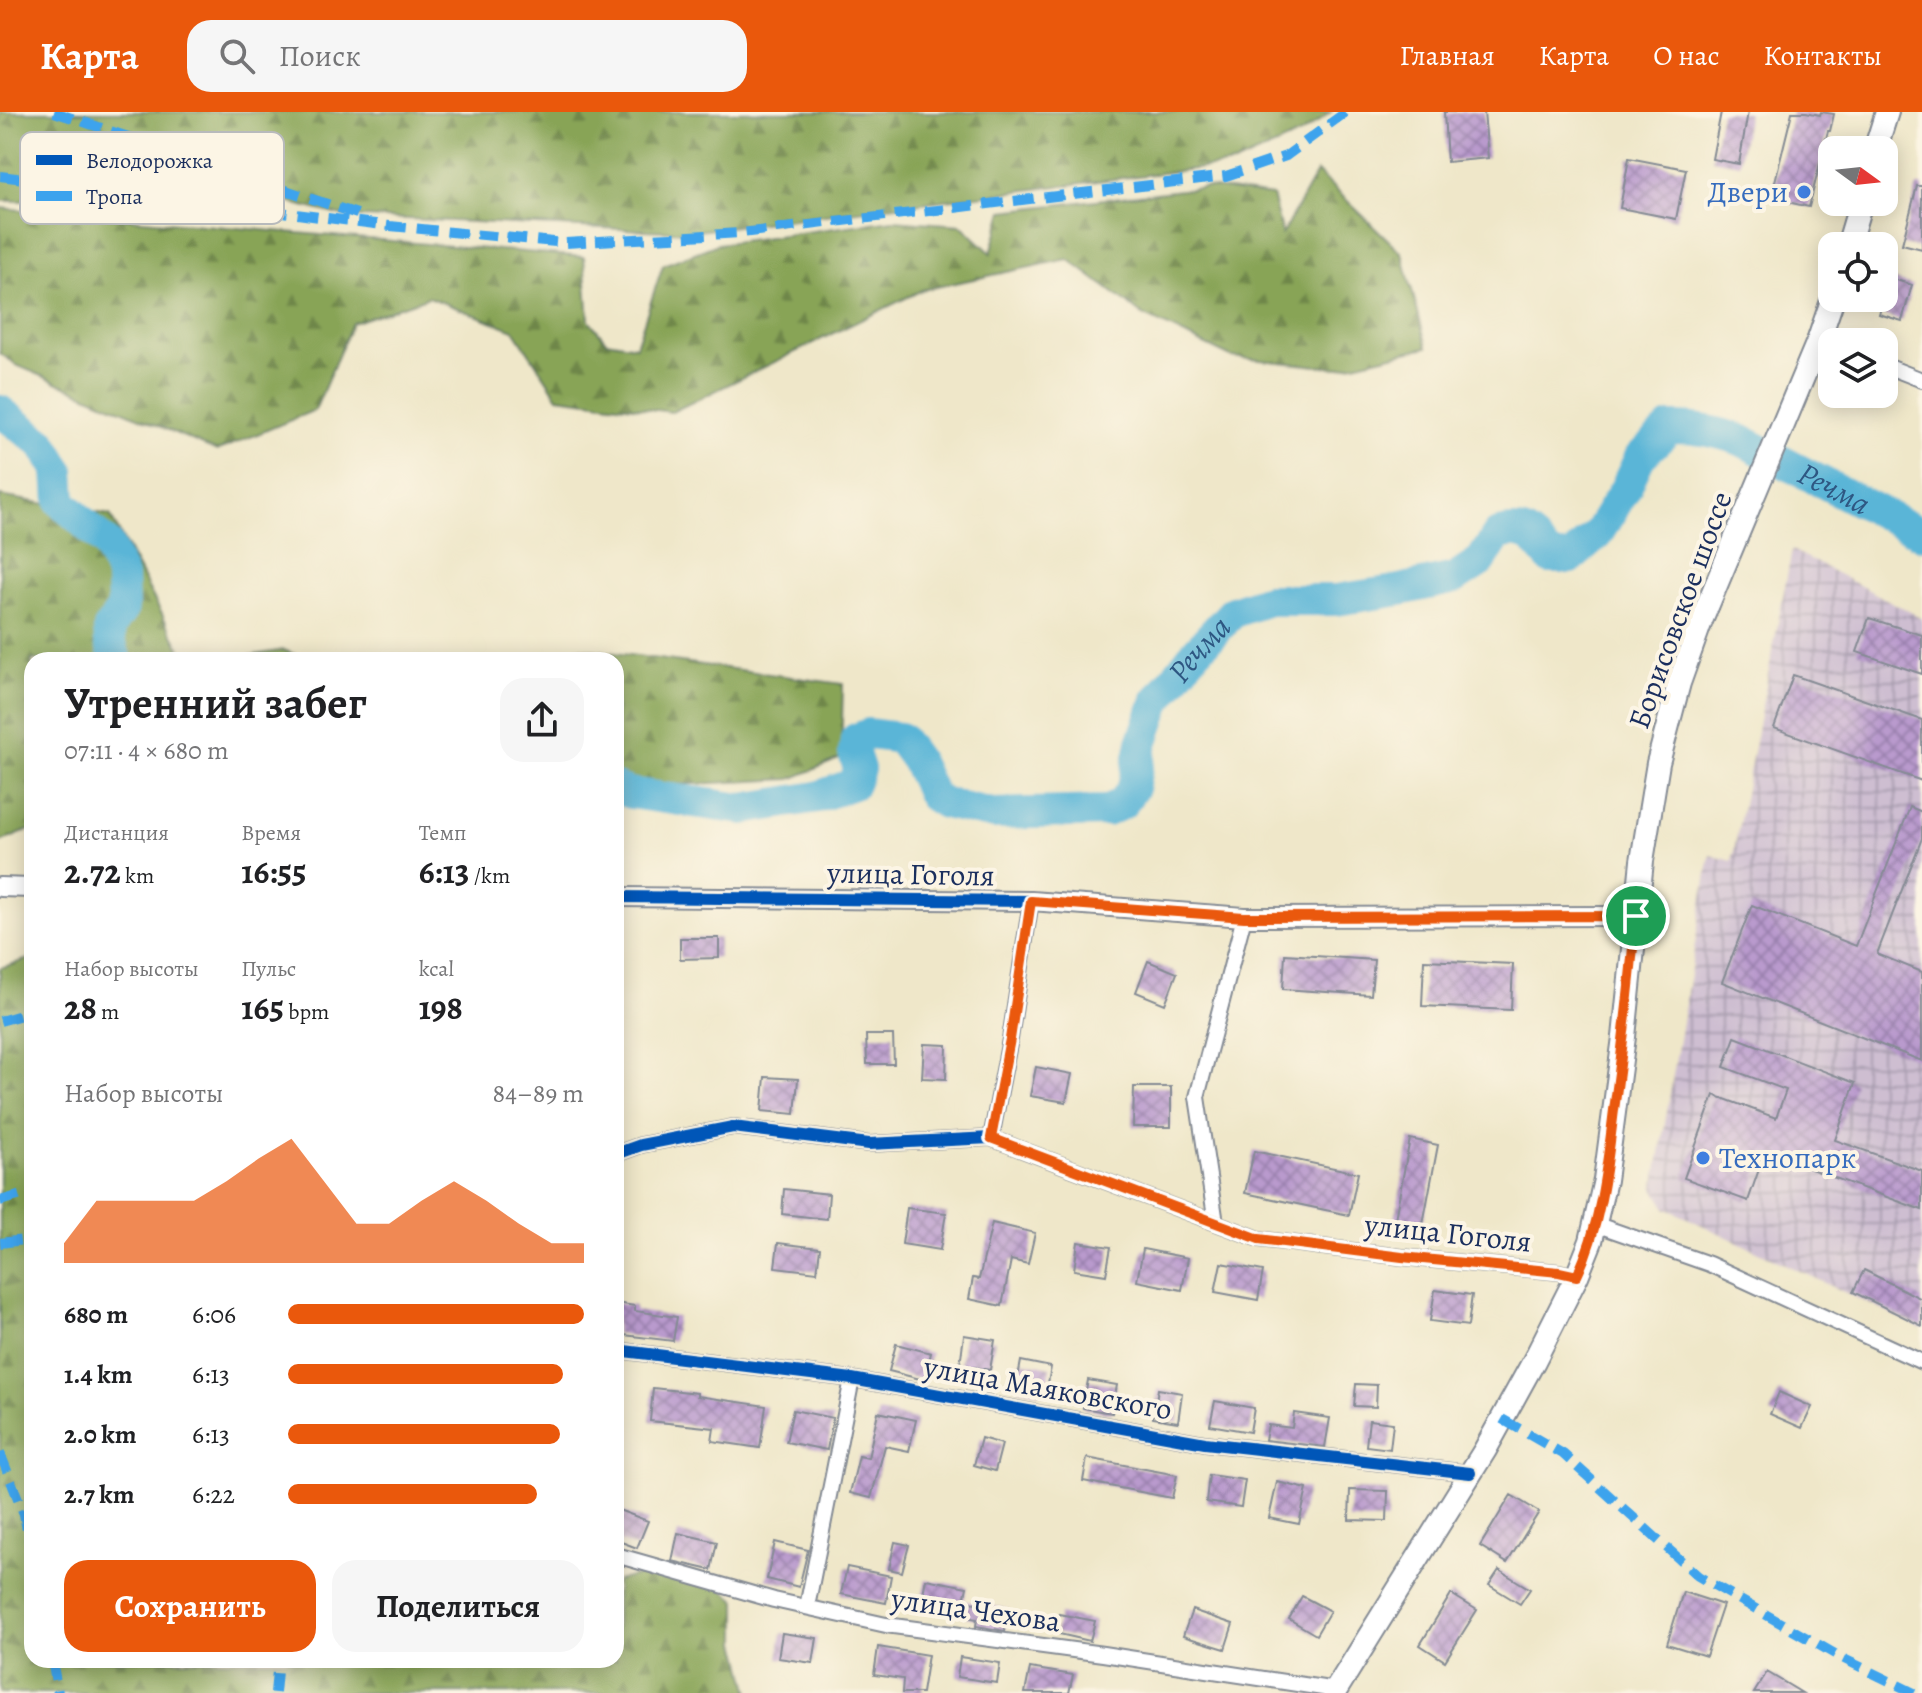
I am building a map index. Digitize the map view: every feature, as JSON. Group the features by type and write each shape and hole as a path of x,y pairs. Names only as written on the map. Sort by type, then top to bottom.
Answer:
{"main road":[{"path":"1879,136 1887,112"},
{"name":"Борисовское шоссе","path":"1335,1691 1470,1473 1528,1371 1588,1250 1605,1180 1647,826 1668,721 1701,621 1796,396 1818,356"}],"street":[{"path":"1898,371 1922,380"},
{"path":"0,887 24,888"},
{"name":"улица Гоголя","path":"624,897 1031,901 1244,917 1636,916"},
{"path":"991,1138 1031,901"},
{"path":"1216,1223 1197,1097 1244,917"},
{"name":"улица Гоголя","path":"624,1151 733,1127 869,1144 991,1138 1259,1239 1577,1276"},
{"path":"1595,1224 1709,1264 1922,1362"},
{"name":"улица Маяковского","path":"624,1351 852,1379 1205,1443 1470,1473"},
{"path":"807,1607 852,1379"},
{"name":"улица Чехова","path":"624,1557 774,1600 886,1625 1103,1654 1335,1691"}],"shaded area":[{"path":"1792,550 1922,618 1922,1329 1666,1208 1654,1189 1710,855 1732,861"}],"green space":[{"path":"0,112 1331,112 1301,134 1234,164 689,232 342,216 284,201 284,132 20,132 20,201 0,201"},
{"path":"1317,172 1402,253 1427,347 1337,368 1231,357 1143,315 1068,259 922,290 672,412 558,397 514,330 429,297 352,323 315,410 217,451 16,365 0,353 0,208 20,210 20,224 191,224 584,257 589,320 606,341 636,346 663,265 718,244 893,220 961,225 991,253 1003,211 1207,187 1272,196 1282,234"},
{"path":"0,496 110,515 182,652 24,652 24,832 0,842"},
{"path":"578,648 607,652 564,652"},
{"path":"624,654 843,684 841,758 791,779 624,789"},
{"path":"24,960 24,1668 624,1668 624,1579 642,1574 719,1586 737,1601 737,1642 750,1693 0,1693 0,968"}],"building":[{"path":"1444,112 1484,112 1488,158 1447,162"},
{"path":"1721,112 1748,112 1739,164 1712,159"},
{"path":"1792,112 1834,114 1827,136 1818,136 1818,171 1809,207 1771,198"},
{"path":"1629,158 1686,169 1676,219 1620,208"},
{"path":"1917,186 1922,186 1922,249 1902,244"},
{"path":"1898,281 1912,285 1902,321 1879,314 1898,312"},
{"path":"1869,618 1922,635 1922,674 1857,652"},
{"path":"1793,675 1922,720 1922,781 1774,728"},
{"path":"1910,807 1922,812 1922,838 1877,954 1922,972 1922,1061 1722,982 1752,905 1856,946"},
{"path":"680,938 719,938 719,958 680,959"},
{"path":"1285,954 1374,960 1371,995 1283,989"},
{"path":"1424,960 1513,964 1511,1010 1422,1006"},
{"path":"1148,961 1177,973 1165,1004 1136,992"},
{"path":"866,1035 893,1035 894,1064 867,1064"},
{"path":"1735,1037 1855,1083 1835,1140 1922,1171 1922,1210 1765,1152 1748,1201 1684,1178 1714,1095 1776,1118 1786,1090 1724,1067"},
{"path":"924,1044 947,1045 946,1079 922,1078"},
{"path":"1036,1067 1072,1074 1066,1102 1030,1096"},
{"path":"765,1077 798,1079 795,1114 762,1111"},
{"path":"1134,1087 1171,1087 1171,1127 1133,1127"},
{"path":"1410,1139 1438,1145 1423,1224 1395,1219"},
{"path":"1254,1151 1358,1173 1349,1215 1245,1193"},
{"path":"784,1189 829,1194 827,1219 782,1214"},
{"path":"907,1208 946,1213 940,1250 902,1244"},
{"path":"992,1223 1035,1233 1028,1264 1011,1260 1002,1306 969,1299 973,1278 979,1279"},
{"path":"1078,1242 1111,1247 1106,1275 1074,1270"},
{"path":"778,1243 820,1248 817,1272 775,1267"},
{"path":"1143,1249 1188,1258 1182,1290 1137,1281"},
{"path":"1221,1263 1263,1271 1258,1300 1215,1292"},
{"path":"1864,1270 1922,1299 1922,1326 1853,1292"},
{"path":"1435,1290 1472,1295 1468,1326 1430,1321"},
{"path":"624,1304 635,1306 635,1311 677,1317 673,1341 624,1335"},
{"path":"964,1335 995,1340 990,1370 960,1365"},
{"path":"896,1344 931,1353 924,1380 889,1371"},
{"path":"1021,1361 1051,1367 1046,1394 1016,1388"},
{"path":"1088,1380 1117,1385 1112,1413 1083,1408"},
{"path":"1356,1384 1377,1385 1376,1407 1354,1406"},
{"path":"653,1388 766,1406 760,1448 712,1441 714,1428 650,1421"},
{"path":"1158,1389 1182,1393 1178,1422 1153,1418"},
{"path":"1779,1392 1812,1407 1802,1428 1770,1414"},
{"path":"1215,1401 1254,1408 1250,1432 1210,1425"},
{"path":"793,1410 833,1418 827,1450 786,1442"},
{"path":"878,1412 916,1420 909,1451 885,1446 871,1498 850,1493 859,1456 868,1458"},
{"path":"1294,1413 1330,1418 1325,1447 1265,1440 1268,1425 1292,1428"},
{"path":"1369,1420 1393,1423 1390,1449 1366,1446"},
{"path":"981,1438 1002,1444 995,1471 974,1465"},
{"path":"1087,1458 1177,1475 1172,1498 1083,1481"},
{"path":"1209,1475 1245,1480 1241,1507 1206,1502"},
{"path":"1277,1482 1307,1489 1299,1524 1269,1518"},
{"path":"1350,1490 1388,1491 1387,1521 1349,1520"},
{"path":"1511,1495 1539,1512 1507,1563 1480,1546"},
{"path":"624,1512 648,1521 637,1548 624,1543"},
{"path":"678,1533 717,1542 711,1570 672,1561"},
{"path":"775,1542 808,1550 799,1587 767,1579"},
{"path":"895,1542 909,1545 902,1572 889,1569"},
{"path":"847,1567 891,1576 886,1603 841,1594"},
{"path":"1499,1570 1530,1589 1520,1604 1489,1585"},
{"path":"926,1579 967,1587 964,1601 1009,1609 1005,1631 976,1626 977,1619 920,1608"},
{"path":"1683,1592 1723,1605 1706,1656 1667,1644"},
{"path":"1451,1594 1477,1610 1445,1661 1420,1645"},
{"path":"1302,1596 1330,1611 1316,1635 1289,1619"},
{"path":"1192,1610 1233,1624 1225,1649 1183,1636"},
{"path":"1059,1614 1095,1621 1090,1641 1055,1633"},
{"path":"782,1633 817,1638 813,1663 778,1658"},
{"path":"878,1647 928,1655 922,1693 902,1693 903,1679 874,1675"},
{"path":"960,1657 1000,1663 997,1683 957,1677"},
{"path":"1030,1668 1073,1675 1069,1693 1025,1693"},
{"path":"1767,1672 1802,1693 1754,1693"}],"waterway":[{"name":"Речма","path":"0,411 43,444 59,471 61,502 108,545 122,576 123,608 109,628 113,652"},
{"name":"Речма","path":"624,791 743,809 817,797 853,784 859,769 854,753 856,739 869,734 900,738 916,760 933,796 944,803 993,814 1106,811 1122,804 1133,788 1142,743 1157,701 1191,657 1233,612 1268,600 1336,600 1455,578 1481,561 1498,534 1508,532 1523,533 1533,539 1550,558 1571,558 1597,535 1640,457 1670,428 1689,428 1741,440 1922,534"}],"marked path":[{"path":"54,112 113,132"},
{"path":"284,212 565,243 741,233 1226,176 1286,156 1346,112"},
{"path":"0,176 20,179"},
{"path":"284,189 360,215"},
{"path":"0,1021 24,1014"},
{"path":"0,1201 24,1194"},
{"path":"0,1243 24,1240"},
{"path":"1502,1419 1563,1454 1698,1576 1842,1658 1914,1693"},
{"path":"0,1453 24,1514"},
{"path":"53,1668 58,1693"},
{"path":"275,1693 277,1668"}],"cycle path":[{"path":"624,897 1031,901 1244,917 1636,916"},
{"path":"624,1151 733,1127 869,1144 991,1138 1259,1239 1577,1276"},
{"path":"624,1351 852,1379 1205,1443 1470,1473"}],"place":[{"name":"Двери","path":"1804,192"},
{"name":"Технопарк","path":"1703,1158"}],"route":[{"path":"1031,901 1244,917 1636,916 1605,1180 1591,1241 1577,1276 1259,1239 991,1138 1031,901"}]}
